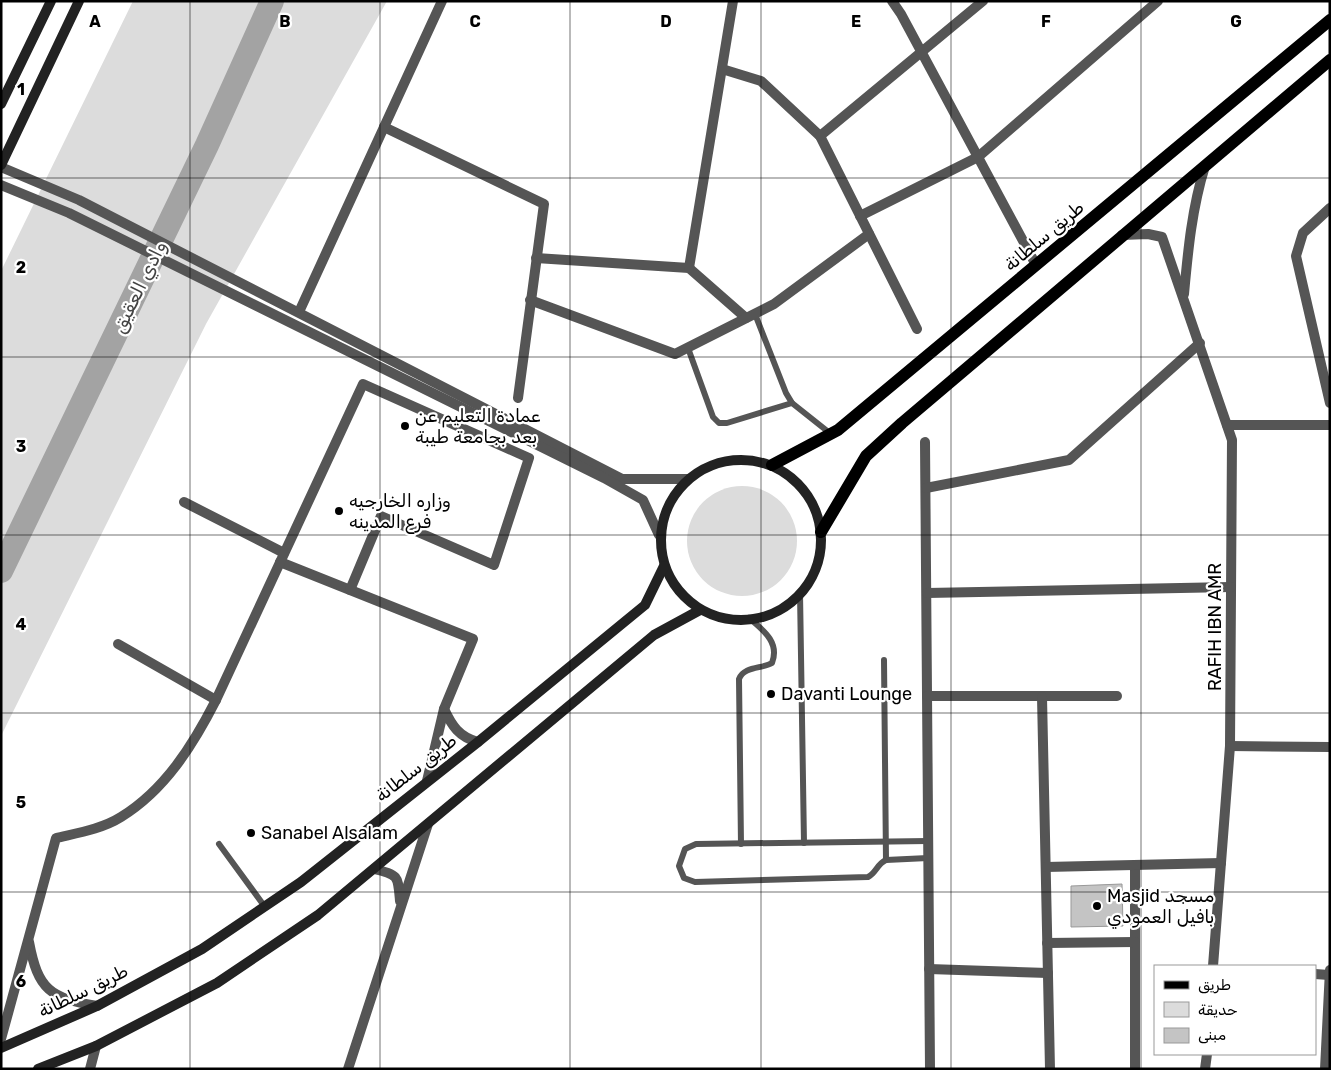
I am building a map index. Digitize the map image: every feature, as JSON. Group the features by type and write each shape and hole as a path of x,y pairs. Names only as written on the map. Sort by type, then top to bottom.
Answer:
{"main road":[{"path":"1,104 51,1"},
{"path":"1,166 79,1"},
{"name":"طريق سلطانة","path":"772,465 831,434 1330,20"},
{"path":"822,532 866,456 902,423 1206,164 1327,67"},
{"path":"727,460 750,460 772,465 797,482 814,504 822,532 819,560 808,585 791,603 771,615 732,620 700,610 677,590 664,566 659,535 668,504 687,480 706,467 727,460"},
{"name":"طريق سلطانة","path":"1,1048 97,1006 202,949 301,882 426,781 478,742 644,604 664,566"},
{"path":"38,1069 96,1046 217,983 318,915 654,635 700,610"}],"street":[{"path":"299,312 442,1"},
{"path":"689,268 733,1"},
{"path":"892,1 922,52 1036,265"},
{"path":"820,136 983,1"},
{"path":"860,216 978,158 1158,1"},
{"path":"722,69 761,81 820,136 917,329"},
{"path":"384,127 544,204 518,398"},
{"path":"1184,295 1189,232 1196,194 1206,164"},
{"path":"1,166 79,200 622,480 687,480"},
{"path":"1,185 69,213 604,478 643,500 659,535"},
{"path":"1330,208 1303,233 1296,256 1330,403"},
{"path":"530,300 675,354 774,304 870,234"},
{"name":"RAFIH IBN AMR","path":"1122,235 1148,234 1162,237 1184,295 1232,440 1230,746 1213,965"},
{"path":"536,258 689,268 751,316"},
{"path":"926,488 1069,460 1200,343"},
{"path":"1,1039 56,838 90,830 120,818 147,797 194,743 216,700 363,384 529,458 494,565 381,516 350,590"},
{"path":"1227,425 1330,425"},
{"path":"925,442 930,1069"},
{"path":"184,502 282,558 350,590 473,639 444,709 426,781"},
{"path":"927,593 1231,587"},
{"path":"118,644 216,700"},
{"path":"927,696 1117,696"},
{"path":"1042,697 1050,1069"},
{"path":"444,709 452,725 464,738 478,742"},
{"path":"1230,746 1330,747"},
{"path":"348,1069 428,824"},
{"path":"1046,867 1221,863"},
{"path":"1134,865 1134,1069"},
{"path":"374,869 393,874 399,880 401,906"},
{"path":"28,939 33,962 40,980 51,992 72,1002 97,1006"},
{"path":"1047,943 1134,942"},
{"path":"930,970 1048,973"},
{"path":"1325,1069 1330,970"},
{"path":"1316,974 1330,976"},
{"path":"90,1069 96,1046"},
{"path":"1205,1069 1206,1055"}],"lane":[{"path":"751,316 792,403 831,434"},
{"path":"688,348 713,417 719,423 727,423 792,403"},
{"path":"800,593 804,843"},
{"path":"741,844 739,679 746,670 772,663 775,651 773,642 749,618"},
{"path":"884,660 886,860"},
{"path":"928,841 696,844 685,849 680,858 680,872 684,878 695,882 868,877 874,874 880,862 886,860 928,858"},
{"path":"219,844 265,907"}],"green space":[{"path":"133,1 387,1 206,324 1,736 1,271"},
{"path":"742,486 763,490 781,502 793,520 797,541 793,562 781,580 763,592 742,596 721,592 703,580 691,562 687,541 691,520 703,502 721,490"}],"building":[{"name":"Masjid مسجد بافيل العمودي","path":"1122,884 1123,926 1071,927 1071,886"}],"waterway":[{"name":"وادي العقيق","path":"1,571 207,145 272,1"}],"place":[{"name":"عمادة التعليم عن بعد بجامعة طيبة","path":"405,426"},
{"name":"وزاره الخارجيه فرع المدينه","path":"339,511"},
{"name":"Davanti Lounge","path":"771,694"},
{"name":"Sanabel Alsalam","path":"251,833"},
{"name":"Masjid مسجد بافيل العمودي","path":"1097,906"}]}
